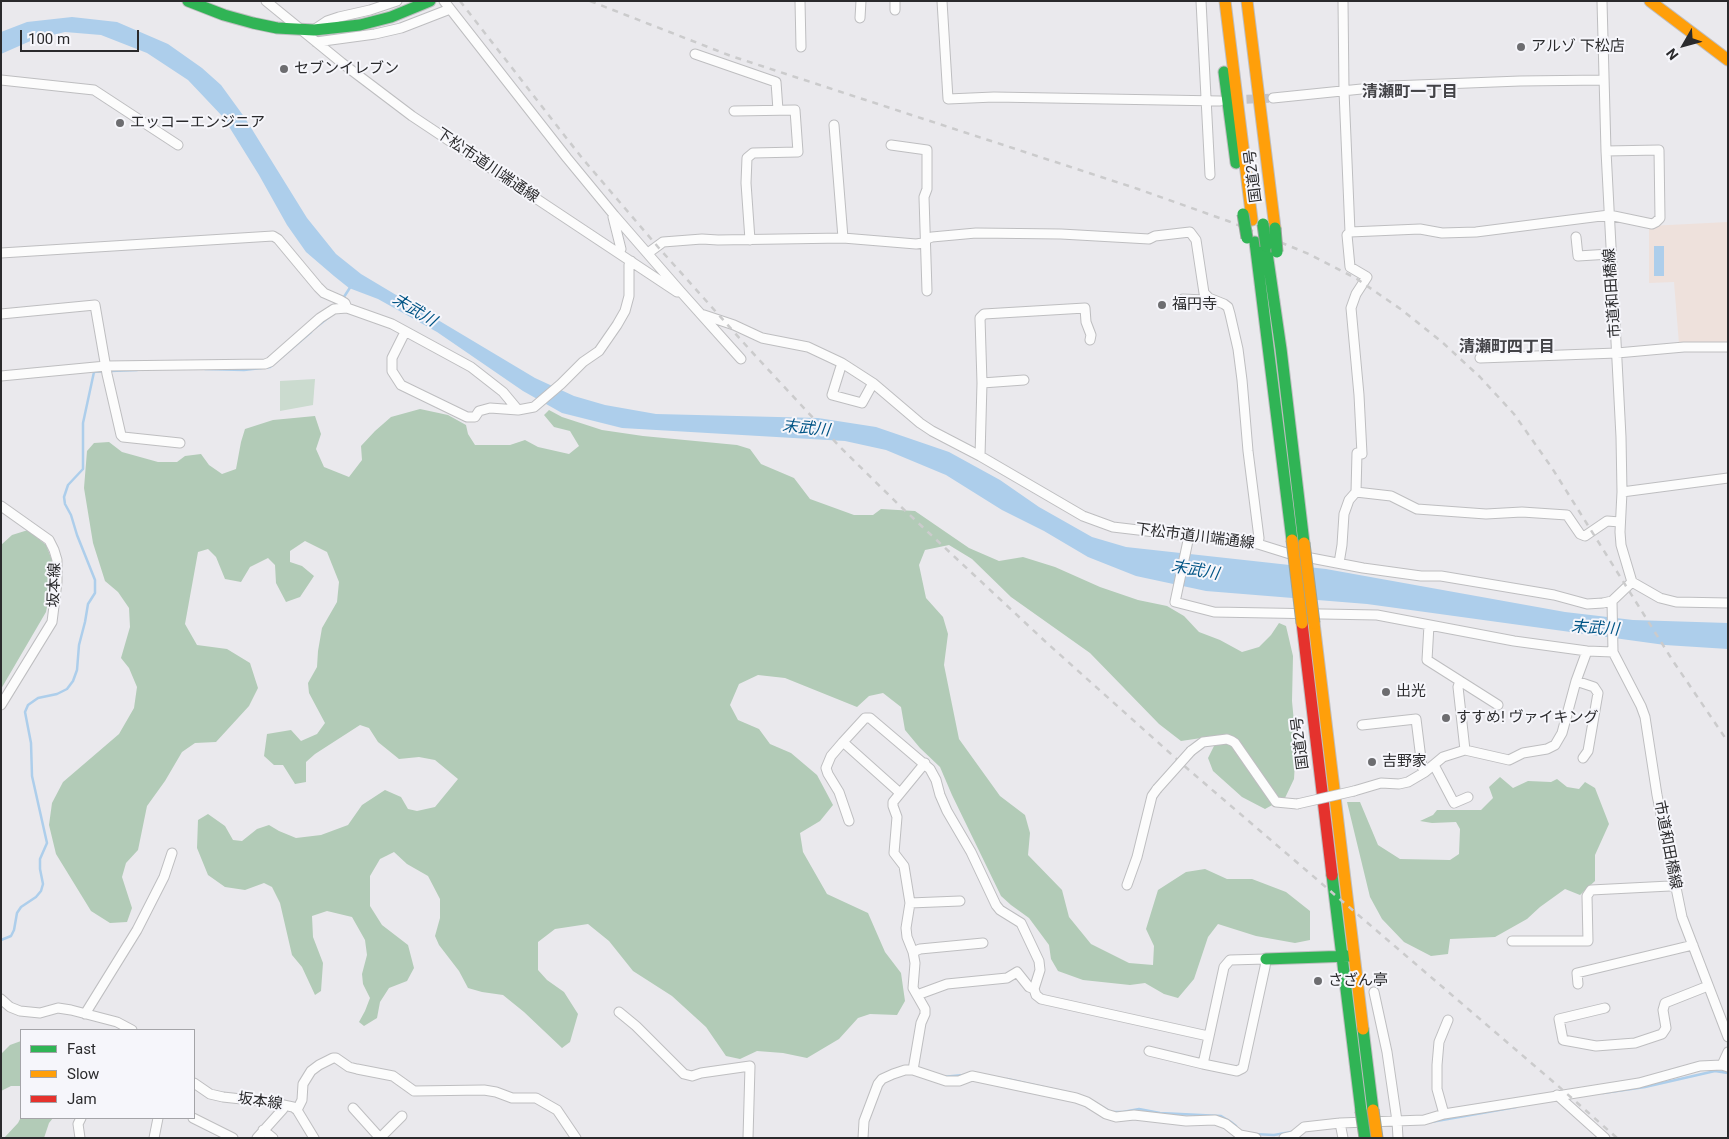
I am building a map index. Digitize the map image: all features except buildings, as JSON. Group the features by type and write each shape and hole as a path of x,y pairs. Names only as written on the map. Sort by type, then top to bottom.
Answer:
{"main road":[{"path":"188,1 224,16 277,28 300,30 351,26 376,21 430,1"},
{"name":"国道2号","path":"1216,1 1230,127 1248,217 1256,242 1281,348"},
{"name":"国道2号","path":"1225,1 1240,115 1248,217"},
{"name":"国道2号","path":"1247,1 1275,228 1281,348 1304,543 1308,623 1367,1110 1365,1138"},
{"path":"1650,1 1728,60"},
{"name":"国道2号","path":"1240,115 1253,167 1263,224 1256,242 1292,540 1308,623"},
{"path":"1266,959 1348,956"},
{"name":"国道2号","path":"1367,1110 1377,1138"}],"street":[{"name":"下松市道川端通線","path":"266,1 300,30 412,116 677,292 681,292"},
{"path":"314,30 327,21 339,16 370,10 397,1"},
{"path":"444,1 614,215 741,359"},
{"path":"800,1 802,48"},
{"path":"860,18 861,1"},
{"path":"942,1 948,98 1220,101"},
{"path":"1201,1 1210,175"},
{"path":"1339,563 1344,514 1349,500 1356,492 1357,453 1362,454 1351,308 1356,294 1367,277 1350,267 1347,235 1350,232 1344,91 1344,1"},
{"name":"市道和田橋線","path":"1602,1 1610,254 1617,353 1622,492 1621,545 1632,582"},
{"path":"316,42 375,34 401,28 450,9"},
{"path":"695,54 776,82 778,110"},
{"path":"1,80 94,90 178,145"},
{"path":"1273,98 1391,86 1604,80"},
{"path":"734,111 795,110 798,152 752,153 747,158 746,183 750,240"},
{"path":"834,125 843,238"},
{"path":"891,146 927,150 927,189 924,197 927,239 927,291"},
{"path":"1350,232 1420,229 1442,233 1476,232 1609,215 1652,224 1660,218 1659,150 1606,151"},
{"path":"614,215 621,249 619,253"},
{"path":"648,253 663,242 702,239 843,238 916,244 923,243 927,239 976,233 1061,234 1150,239 1155,236 1190,232 1196,240 1204,293 1209,298 1224,304 1228,308 1238,349 1259,538 1258,544"},
{"path":"1,252 273,236 278,239 324,293 344,304 392,324 470,367 503,392 518,410"},
{"path":"1576,237 1578,256 1610,254"},
{"path":"405,332 392,358 392,371 401,385 467,417 475,417 479,411 490,408 518,410 534,407 583,362 599,351 625,311 631,260"},
{"path":"1183,299 1204,300 1209,298"},
{"path":"1,376 266,364 320,318 344,304"},
{"path":"1,314 95,305 121,435 123,437 180,443"},
{"path":"980,456 982,383 980,318 984,314 1085,308 1086,322 1091,335 1090,340"},
{"name":"下松市道川端通線","path":"701,314 734,325 762,338 808,347 842,363 873,383 920,423 1082,516 1102,524 1188,538 1222,537 1258,544 1290,554 1387,572 1421,576 1442,576 1554,595 1587,604 1612,604"},
{"path":"1480,358 1617,353 1684,347 1728,347"},
{"path":"842,363 832,395 862,403 873,383"},
{"path":"982,383 1024,380"},
{"path":"1622,492 1728,478"},
{"path":"1356,492 1391,496 1417,509 1486,514 1522,512 1567,515 1580,534 1584,536 1607,521 1620,522"},
{"name":"坂本線","path":"1,506 48,540 57,560 57,582 52,622 1,706"},
{"path":"1188,538 1175,602 1214,612 1378,615 1514,641 1587,651 1613,647 1612,604 1632,582 1660,598 1676,602 1728,603"},
{"path":"1430,626 1427,660 1498,705"},
{"name":"市道和田橋線","path":"1613,647 1645,717 1657,795 1682,917 1728,1036"},
{"path":"1127,885 1137,857 1152,796 1191,751 1203,742 1226,739 1232,741 1276,802 1297,804 1381,783 1399,784 1408,782 1452,753 1465,750 1509,760 1523,753 1547,749 1555,745 1562,733 1576,681 1587,651"},
{"path":"1460,681 1458,687 1465,750"},
{"path":"1576,681 1594,687 1598,693 1588,751 1583,758"},
{"path":"849,820 839,792 826,768 831,756 843,742 865,718 870,718 925,763 936,780 940,795 971,852 996,905 1000,910 1021,923 1039,961 1040,970 1034,989 1036,995 1041,999 1208,1036"},
{"path":"1362,725 1416,719 1422,767 1425,772"},
{"path":"843,742 900,793"},
{"path":"913,1070 925,1008 912,983 915,963 906,928 910,903 904,866 894,853 896,817 893,802 925,763"},
{"path":"1434,765 1454,803 1468,797"},
{"path":"85,1014 137,930 164,877 172,853"},
{"path":"1512,941 1588,941 1587,896 1591,890 1670,886 1675,884"},
{"path":"910,903 960,902"},
{"path":"913,952 920,949 983,943"},
{"path":"1578,984 1577,973 1693,946"},
{"path":"1149,1051 1202,1064 1237,1071 1244,1068 1266,959 1230,960 1224,967 1202,1064"},
{"path":"917,995 947,984 1006,978 1017,972 1029,987 1034,989"},
{"path":"1605,1008 1559,1019 1563,1040 1596,1046 1635,1043 1662,1034 1666,1028 1662,1010 1665,1003 1708,986"},
{"path":"1374,992 1387,1052 1398,1127"},
{"path":"1,999 6,1008 30,1013 58,1008 117,1022 128,1029"},
{"path":"619,1012 636,1026 684,1074 692,1076 750,1066 748,1138"},
{"path":"1444,1114 1437,1089 1437,1065 1439,1042 1448,1020"},
{"path":"1289,1137 1304,1127 1340,1123 1398,1127 1444,1114 1639,1083 1700,1066 1725,1066 1728,1052"},
{"path":"297,1110 302,1100 303,1084 311,1071 319,1065 336,1058 349,1067 393,1076 414,1091 484,1090 512,1098 536,1098 557,1110 576,1138"},
{"path":"864,1138 864,1121 878,1084 882,1079 893,1074 913,1070 946,1081 959,1081 972,1076 1076,1098 1088,1102 1106,1114 1116,1117 1134,1115 1186,1121 1215,1120 1226,1124 1240,1135 1256,1138"},
{"name":"坂本線","path":"195,1083 210,1094 293,1107 297,1110 314,1138"},
{"path":"1557,1095 1606,1138"},
{"path":"256,1138 283,1109 284,1105"},
{"path":"353,1108 380,1138 402,1116"},
{"path":"80,1119 78,1124 80,1138"},
{"path":"154,1138 158,1119"},
{"path":"195,1119 233,1138"},
{"path":"1340,1123 1343,1138"},
{"path":"263,1130 272,1138"}],"shaded area":[{"path":"1728,222 1728,344 1679,344 1674,282 1649,283 1649,226"}],"green space":[{"path":"315,379 313,405 280,411 280,381"},
{"path":"420,409 448,415 466,425 468,434 475,445 510,445 525,440 538,447 569,454 579,446 570,431 554,427 544,415 549,410 562,417 602,430 737,445 750,449 761,464 794,478 810,499 854,515 873,515 881,509 915,511 969,548 999,561 1023,557 1055,567 1100,587 1138,600 1167,606 1184,616 1199,632 1220,640 1242,652 1259,647 1271,635 1279,623 1286,626 1293,656 1292,701 1296,744 1294,779 1285,798 1265,809 1242,797 1213,771 1208,758 1214,746 1208,737 1181,741 1159,724 1090,653 1011,597 972,559 949,545 925,550 919,565 926,598 943,617 948,634 944,665 959,739 1000,796 1025,815 1030,833 1028,855 1062,890 1069,917 1091,944 1129,963 1153,965 1154,946 1146,929 1158,890 1186,872 1205,869 1227,879 1252,879 1286,892 1310,911 1310,940 1295,943 1256,936 1218,924 1208,937 1194,979 1178,998 1164,994 1145,983 1130,985 1083,980 1058,971 1051,959 1049,945 1029,918 1001,896 940,767 905,730 901,707 883,693 869,696 857,707 785,678 758,675 739,684 730,705 738,720 759,729 770,744 791,753 817,775 833,805 820,821 800,833 803,852 827,894 868,913 885,952 901,973 905,1001 897,1015 870,1014 858,1018 839,1039 807,1058 783,1053 757,1051 740,1059 726,1056 706,1027 672,996 633,971 609,941 588,924 555,929 538,942 538,970 547,980 564,992 578,1014 570,1042 562,1048 503,995 468,988 459,971 439,945 435,936 440,918 440,899 428,876 407,864 394,852 380,859 370,876 370,906 382,925 408,945 414,968 407,981 389,988 380,1002 377,1018 364,1026 359,1022 370,998 363,984 362,974 367,955 365,940 352,917 327,911 312,916 313,937 323,963 321,991 315,995 302,967 292,955 280,903 272,887 264,883 245,890 225,887 208,875 197,848 198,820 208,814 225,826 233,840 242,841 257,829 269,825 296,838 321,835 348,825 362,805 385,790 401,797 408,809 417,811 435,807 458,779 435,760 419,757 399,759 378,742 369,728 360,725 315,754 306,762 306,782 295,784 283,765 274,765 264,756 267,734 291,730 301,741 317,734 325,723 309,693 308,683 317,667 322,628 337,602 339,582 327,552 305,541 290,551 290,562 302,566 314,576 300,597 286,602 276,583 275,565 268,558 250,567 241,582 225,579 216,557 208,549 198,552 185,624 197,645 227,649 250,663 258,688 249,706 216,742 195,743 182,752 165,781 147,806 138,850 126,863 122,877 132,908 127,922 110,923 91,911 56,854 49,825 52,803 63,782 119,734 134,708 137,687 129,668 121,658 130,627 129,608 118,592 105,581 93,543 84,488 87,451 94,443 109,442 122,452 158,462 177,462 185,456 201,454 209,465 222,474 236,469 245,429 273,420 315,416 321,434 316,449 324,467 349,477 362,460 361,446 375,431 391,417"},
{"path":"28,530 46,545 52,560 52,581 46,612 1,689 1,545 12,535"},
{"path":"1500,777 1513,788 1528,781 1551,782 1557,779 1567,787 1579,789 1585,782 1595,788 1609,824 1595,855 1595,881 1580,895 1565,889 1527,919 1495,937 1450,939 1448,954 1431,956 1404,942 1382,919 1370,897 1347,802 1360,802 1378,845 1400,859 1450,860 1459,854 1460,829 1456,822 1432,823 1420,821 1433,815 1437,810 1481,810 1493,798 1489,787"},
{"path":"20,1041 20,1086 11,1086 1,1091 1,1054 10,1045"},
{"path":"20,1119 52,1119 44,1138 4,1138"}],"water":[{"name":"末武川","path":"72,17 117,22 168,44 202,68 221,85 245,118 307,218 336,254 361,274 535,378 574,396 605,405 656,414 818,418 876,427 949,452 1000,480 1039,507 1092,537 1126,547 1326,569 1565,612 1633,620 1728,623 1728,649 1665,645 1367,604 1206,591 1136,576 1088,557 1044,531 1002,510 946,475 886,450 845,441 622,428 562,413 523,391 437,332 378,299 349,288 306,252 287,225 223,117 188,80 147,53 101,35 65,32 35,39 1,54 1,32 27,22"},
{"path":"1654,246 1664,246 1664,276 1654,276"}],"waterway":[{"path":"342,300 351,286"},
{"path":"315,328 334,313"},
{"path":"205,369 244,370 270,367 311,332"},
{"path":"110,371 137,370"},
{"path":"1,940 11,936 17,913 21,907 36,897 41,891 43,884 40,859 47,843 32,776 31,743 25,712 28,705 38,698 57,694 67,689 73,681 77,670 79,645 88,604 95,593 95,580 71,515 65,504 64,497 68,485 83,469 83,423 94,372 104,371"},
{"path":"1603,1093 1645,1087 1715,1071 1728,1073"},
{"path":"942,1077 964,1075"},
{"path":"1007,1079 1079,1095"},
{"path":"1089,1099 1111,1112 1139,1109 1160,1113 1221,1116 1236,1126"},
{"path":"1431,1122 1516,1107"},
{"path":"1254,1134 1274,1135 1291,1132"}],"tunnel":[{"path":"1233,100 1273,98"}],"railway":[{"path":"460,1 582,158 658,247 840,447 898,504 1048,644 1189,770 1617,1138"},
{"path":"590,1 731,56 1138,189 1228,221 1309,254 1357,279 1402,310 1442,342 1480,377 1514,414 1552,468 1673,661 1728,742"}],"traffic: fast":[{"path":"188,1 224,15 253,23 277,28 314,30 360,25 391,17 430,1"},
{"path":"1224,72 1236,163"},
{"path":"1243,214 1247,238"},
{"path":"1263,224 1266,246"},
{"path":"1275,228 1277,252"},
{"path":"1255,242 1292,540"},
{"path":"1266,246 1281,349 1304,543"},
{"path":"1332,875 1361,1111"},
{"path":"1266,959 1350,956"},
{"path":"1363,1029 1373,1110"},
{"path":"1361,1111 1365,1138"}],"traffic: slow":[{"path":"1225,1 1252,220"},
{"path":"1247,1 1275,228"},
{"path":"1650,1 1728,60"},
{"path":"1292,540 1302,623"},
{"path":"1304,543 1314,623"},
{"path":"1314,623 1363,1029"},
{"path":"1373,1110 1377,1138"}],"traffic: jam":[{"path":"1302,623 1332,875"}],"place":[{"name":"アルゾ 下松店","path":"1521,47"},
{"name":"セブンイレブン","path":"284,69"},
{"name":"エッコーエンジニア","path":"120,123"},
{"name":"福円寺","path":"1162,305"},
{"name":"出光","path":"1386,692"},
{"name":"すすめ! ヴァイキング","path":"1446,718"},
{"name":"吉野家","path":"1372,762"},
{"name":"さざん亭","path":"1318,981"}],"district":[{"name":"清瀬町一丁目","path":"1410,93"},
{"name":"清瀬町四丁目","path":"1507,348"}]}
